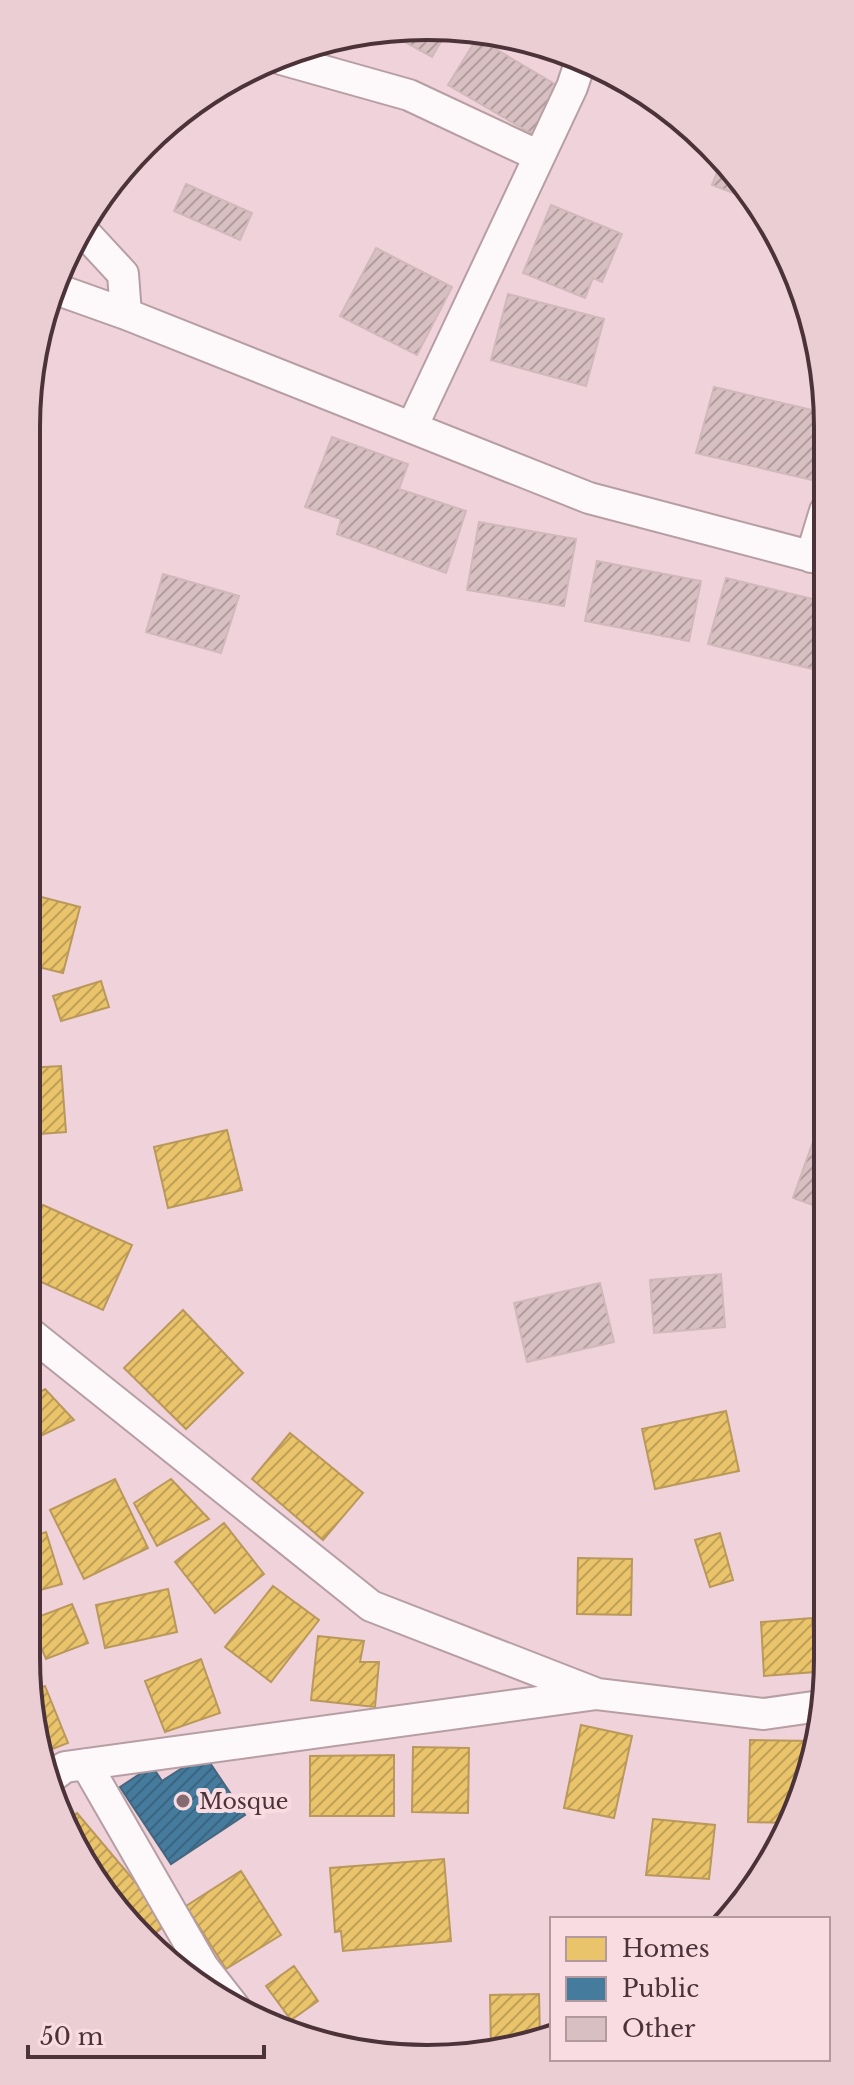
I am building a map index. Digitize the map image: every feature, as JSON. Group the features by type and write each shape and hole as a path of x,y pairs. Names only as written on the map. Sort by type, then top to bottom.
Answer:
{"street":[{"path":"296,63 409,95 539,156"},
{"path":"412,427 577,70"},
{"path":"89,238 123,274 126,314"},
{"path":"65,292 589,498 814,557"},
{"path":"40,1341 371,1606 597,1694 764,1714 811,1707"},
{"path":"58,1772 65,1767 597,1694"},
{"path":"86,1764 214,1981"}],"building: Homes":[{"path":"40,897 80,907 63,973 40,967"},
{"path":"101,981 109,1007 61,1021 53,996"},
{"path":"61,1066 66,1132 40,1134 40,1067"},
{"path":"227,1130 242,1190 168,1208 154,1147"},
{"path":"43,1205 132,1245 103,1310 40,1281 40,1212"},
{"path":"183,1310 243,1373 186,1429 124,1368"},
{"path":"45,1389 74,1420 40,1436 40,1392"},
{"path":"726,1411 739,1471 655,1489 642,1429"},
{"path":"290,1433 363,1493 323,1540 252,1479"},
{"path":"115,1479 148,1548 84,1579 50,1510"},
{"path":"171,1479 209,1519 157,1546 134,1503"},
{"path":"224,1523 264,1574 215,1613 175,1562"},
{"path":"46,1532 62,1584 40,1590 40,1534"},
{"path":"720,1533 733,1580 710,1587 695,1540"},
{"path":"578,1558 632,1559 631,1615 577,1614"},
{"path":"273,1586 319,1620 271,1682 225,1647"},
{"path":"168,1589 177,1632 105,1648 96,1605"},
{"path":"72,1604 88,1643 46,1659 40,1644 40,1616"},
{"path":"812,1618 813,1672 764,1676 761,1622"},
{"path":"318,1636 364,1641 360,1662 379,1662 375,1707 311,1700"},
{"path":"201,1659 220,1713 165,1732 145,1681"},
{"path":"45,1686 68,1743 51,1750 43,1709 41,1687"},
{"path":"581,1725 632,1736 614,1818 564,1808"},
{"path":"750,1740 805,1741 777,1823 748,1822"},
{"path":"413,1747 469,1748 468,1813 412,1812"},
{"path":"394,1755 394,1816 310,1816 310,1756"},
{"path":"77,1813 169,1922 155,1934 105,1873 74,1816"},
{"path":"653,1819 715,1825 709,1879 646,1875"},
{"path":"444,1859 451,1941 343,1951 341,1931 335,1932 330,1868"},
{"path":"241,1871 281,1935 226,1969 186,1906"},
{"path":"294,1966 318,2001 291,2020 266,1986"},
{"path":"539,1994 540,2028 491,2040 490,1995"}],"building: Public":[{"name":"Mosque","path":"204,1754 245,1815 171,1864 120,1787 152,1766 162,1781"}],"building: Other":[{"path":"403,41 442,41 432,57"},
{"path":"474,43 488,45 560,87 532,134 448,85"},
{"path":"718,171 736,194 712,185"},
{"path":"186,184 252,213 240,240 174,211"},
{"path":"551,205 622,234 602,282 593,278 585,298 523,273"},
{"path":"376,248 452,287 417,355 340,316"},
{"path":"508,294 604,319 586,386 491,360"},
{"path":"714,387 813,410 814,480 696,453"},
{"path":"332,437 408,464 399,489 466,511 446,573 337,534 341,519 305,507"},
{"path":"479,522 576,539 564,606 467,590"},
{"path":"597,561 701,581 689,641 585,621"},
{"path":"163,574 239,596 221,653 146,632"},
{"path":"726,578 814,599 814,669 708,644"},
{"path":"814,1139 814,1205 793,1198"},
{"path":"721,1274 725,1327 654,1333 650,1280"},
{"path":"600,1283 614,1342 527,1362 514,1303"}],"place":[{"name":"Mosque","path":"183,1801"}]}
